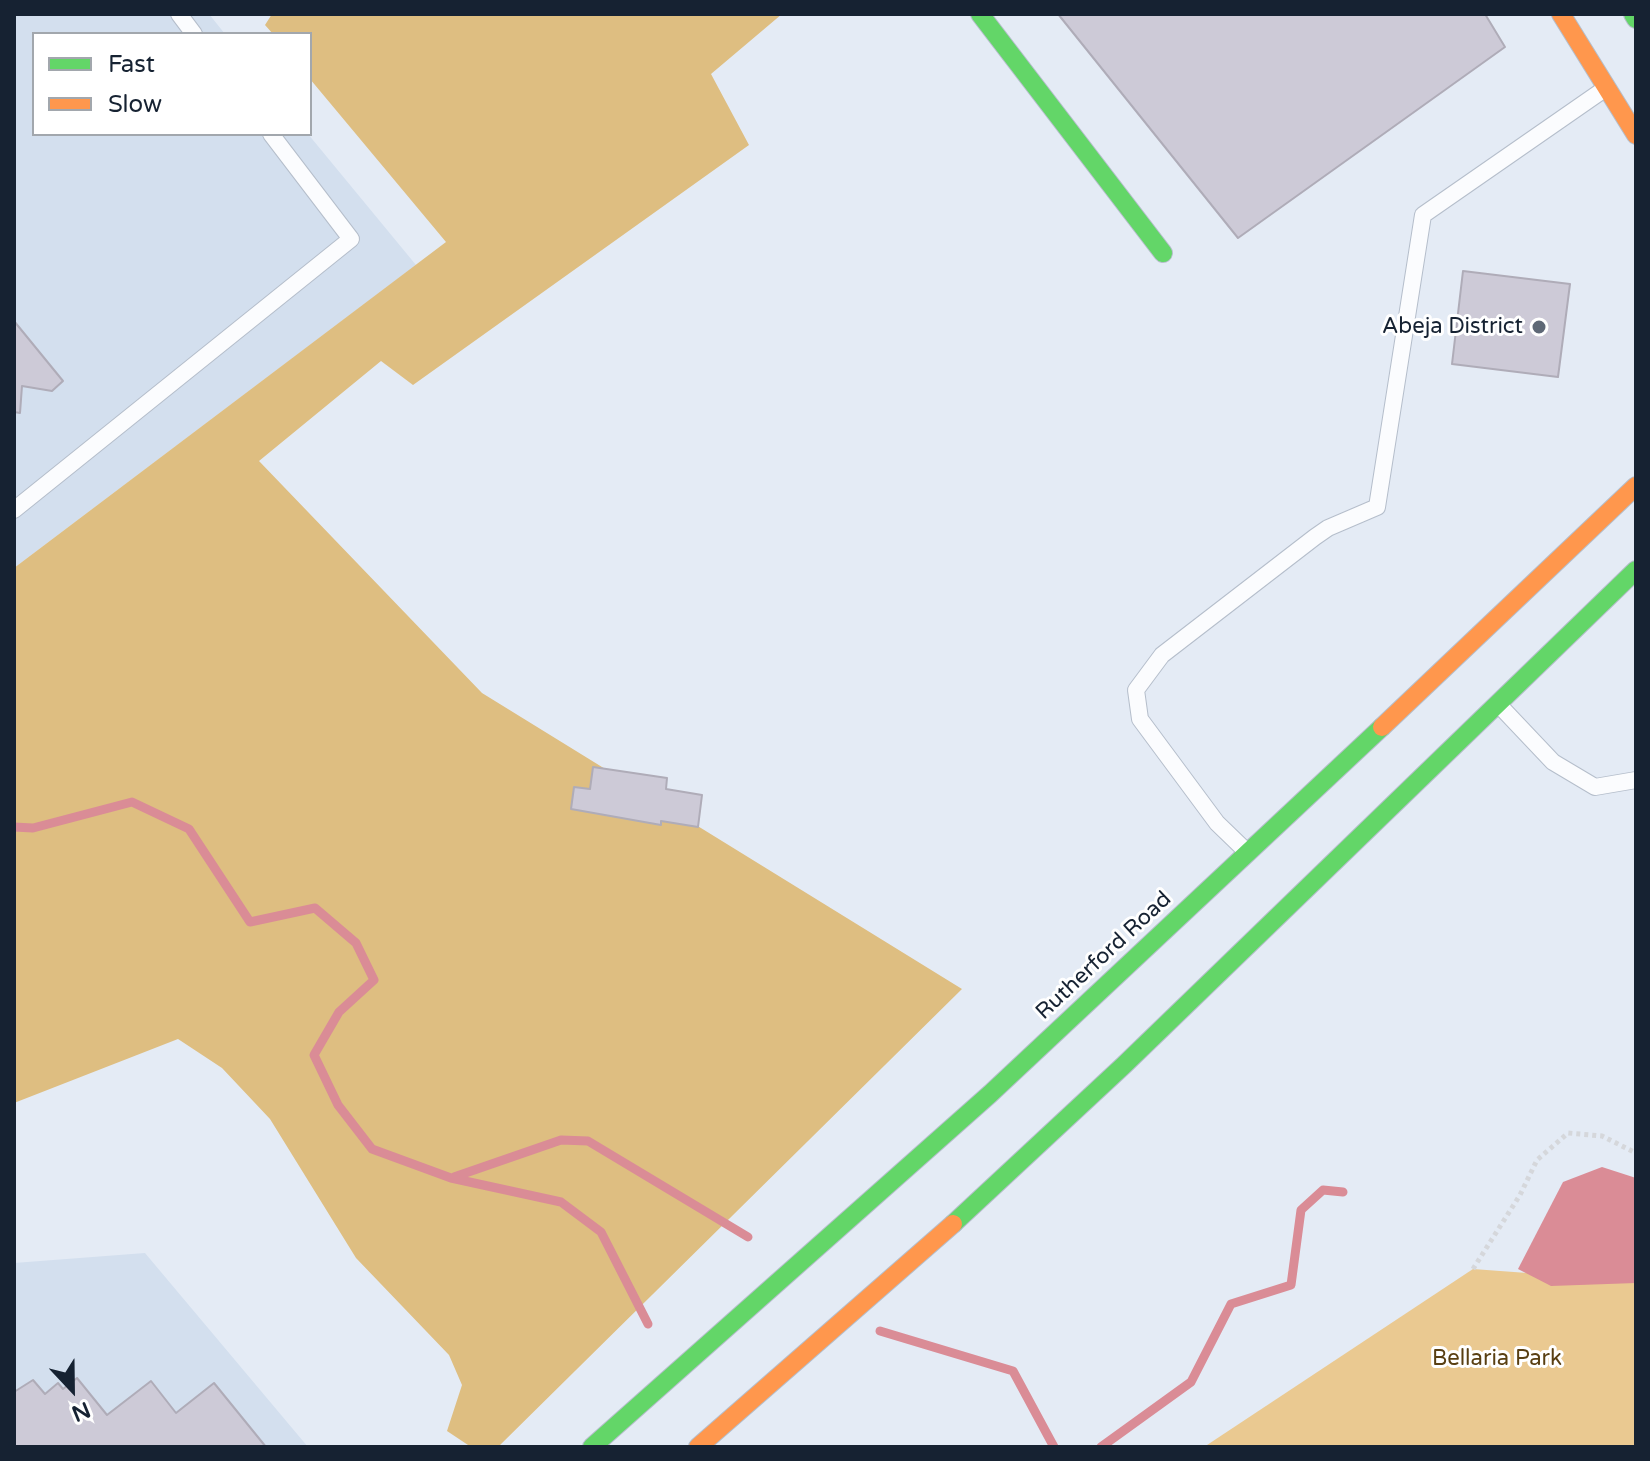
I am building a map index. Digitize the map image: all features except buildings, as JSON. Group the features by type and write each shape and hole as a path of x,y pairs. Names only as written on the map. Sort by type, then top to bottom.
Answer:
{"main road":[{"path":"980,14 1163,253"},
{"path":"1561,14 1636,135"},
{"name":"Rutherford Road","path":"592,1447 754,1309 1046,1044 1636,486"},
{"path":"698,1447 964,1214 1636,570"}],"lane":[{"path":"179,14 192,32"},
{"path":"1248,853 1214,819 1140,719 1136,690 1162,655 1315,537 1328,528 1377,507 1423,215 1607,88"},
{"path":"14,510 351,239 273,136"},
{"path":"1498,704 1553,762 1595,787 1636,780"}],"path":[{"path":"1473,1269 1520,1195 1537,1160 1568,1133 1602,1136 1636,1153"}],"shaded area":[{"path":"14,14 209,14 223,32 32,32 32,136 310,136 416,265 14,568"},
{"path":"272,14 782,14 711,74 749,145 413,385 381,361 259,461 482,693 962,989 498,1447 471,1447 447,1431 462,1385 449,1355 356,1258 270,1119 222,1068 178,1039 14,1103 14,568 446,242 312,81 312,32 271,32 265,25"},
{"path":"1602,1167 1636,1178 1636,1283 1551,1286 1518,1269 1563,1182"},
{"path":"145,1253 308,1447 14,1447 14,1263"}],"green space":[{"name":"Bellaria Park","path":"1473,1269 1636,1281 1636,1447 1204,1447"}],"waterway":[{"path":"14,827 33,828 132,802 189,829 250,922 315,908 356,943 374,980 339,1012 314,1055 338,1105 372,1149 451,1178 561,1202 601,1232 648,1324"},
{"path":"454,1177 561,1140 588,1141 748,1237"},
{"path":"1101,1447 1191,1382 1231,1304 1291,1285 1301,1210 1323,1190 1343,1192"},
{"path":"880,1331 1013,1371 1054,1447"}],"traffic: fast":[{"path":"980,14 1163,253"},
{"path":"1633,14 1636,19"},
{"path":"953,1224 1124,1065 1636,570"},
{"path":"592,1447 990,1094 1382,727"}],"traffic: slow":[{"path":"1561,14 1636,135"},
{"path":"1382,727 1636,486"},
{"path":"698,1447 953,1224"}],"place":[{"name":"Abeja District","path":"1539,327"}]}
